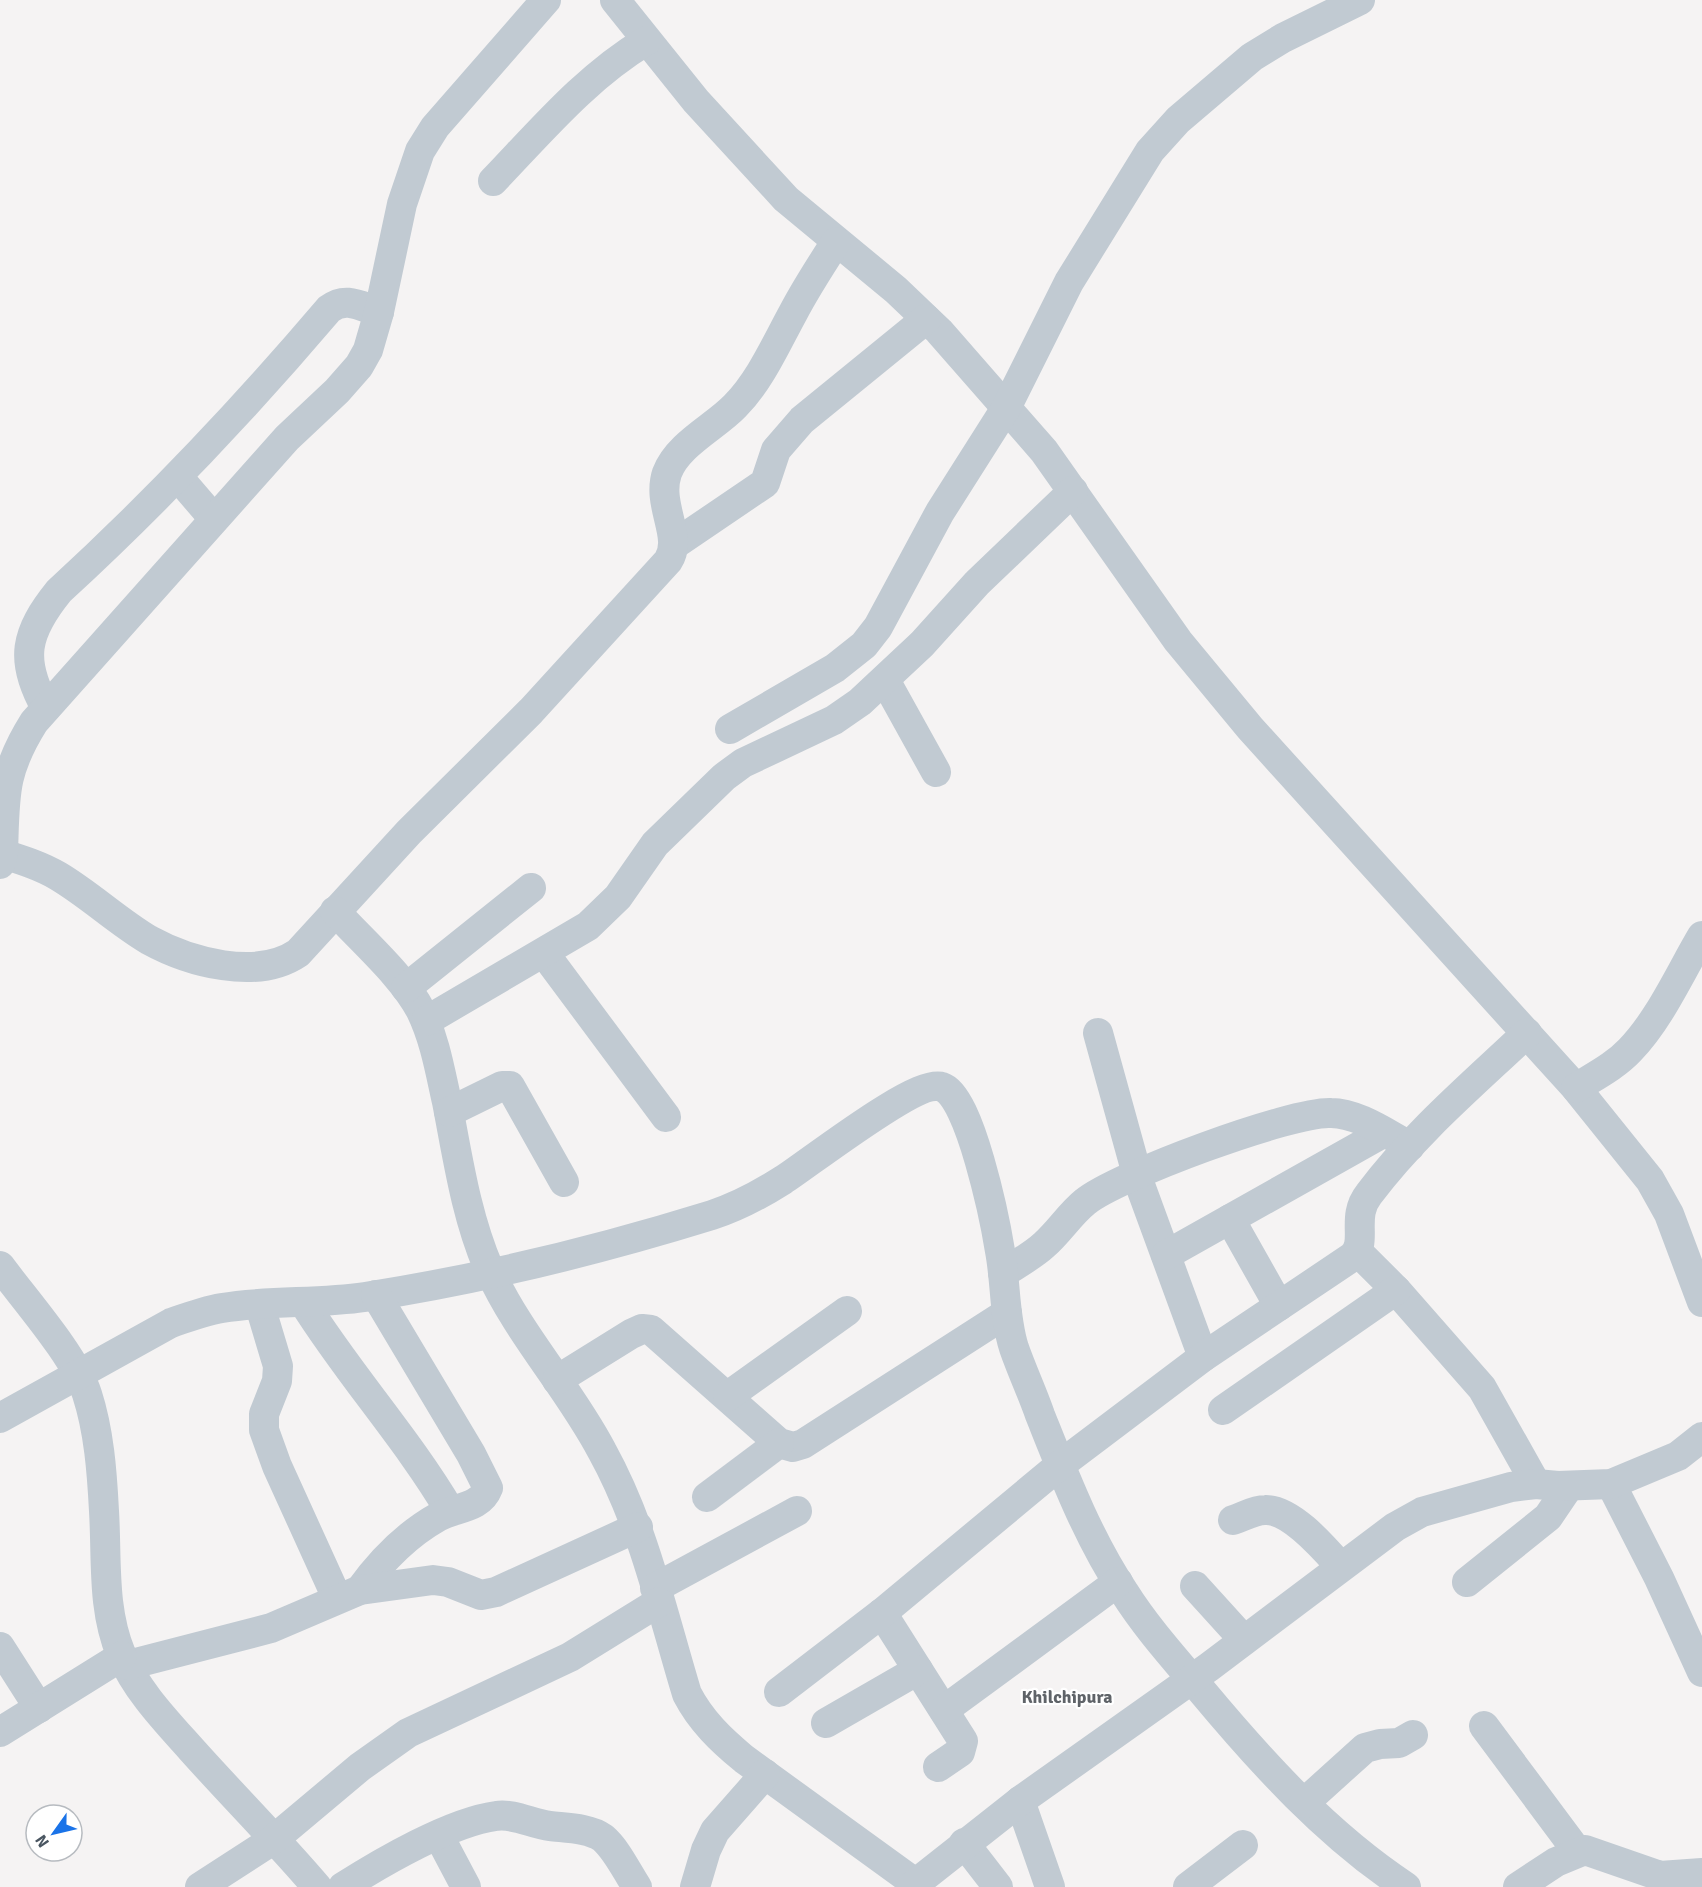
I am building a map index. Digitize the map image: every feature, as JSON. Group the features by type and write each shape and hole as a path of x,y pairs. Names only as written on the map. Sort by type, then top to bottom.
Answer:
{"street":[{"path":"546,0 435,127 420,151 402,204 379,312 368,350 359,366 337,391 287,438 214,519 46,708 15,753 6,781 2,859 59,877 150,940 175,951 229,965 259,967 285,962 313,939 335,911 409,832 531,711 668,561 675,544 765,483 776,450 802,420 926,318"},
{"path":"730,729 835,668 864,645 878,627 940,512 1006,408 1069,282 1150,151 1178,120 1252,57 1283,38 1360,0"},
{"path":"493,181 584,86 631,15 731,142 786,199 926,318 1044,451 1178,641 1250,728 1576,1088 1650,1180 1674,1225 1702,1302"},
{"path":"675,544 664,506 664,490 671,467 681,452 737,405 754,382 805,291 836,242"},
{"path":"46,708 34,686 29,669 28,649 33,631 43,611 59,591 178,477 270,379 329,309 346,301 379,312"},
{"path":"178,477 214,519"},
{"path":"426,1021 588,926 608,908 655,844 724,777 761,753 834,720 885,680 977,583 1073,491"},
{"path":"885,680 936,771"},
{"path":"406,988 531,888"},
{"path":"335,911 406,988 426,1021 437,1053 469,1213 490,1272 602,1450 638,1527 687,1694 696,1711 726,1744 913,1885 1020,1801 1192,1679 1372,1542 1422,1512 1466,1498 1536,1484 1569,1486 1611,1484 1678,1456 1702,1437"},
{"path":"1576,1088 1613,1065 1630,1050 1643,1034 1702,936"},
{"path":"544,953 666,1117"},
{"path":"1098,1033 1137,1174 1203,1357"},
{"path":"1527,1033 1410,1146 1361,1205 1358,1252 1396,1290 1482,1388 1536,1484"},
{"path":"0,1418 78,1372 171,1323 189,1316 226,1307 304,1303 376,1295 490,1272 724,1211 784,1179 896,1102 920,1089 936,1084 949,1089 960,1102 969,1126 993,1218 1014,1346 1060,1465 1118,1582 1153,1632 1268,1767 1304,1803 1403,1886"},
{"path":"449,1112 502,1086 510,1086 564,1182"},
{"path":"1003,1273 1045,1244 1085,1202 1137,1174 1266,1128 1319,1113 1350,1117 1410,1146"},
{"path":"1166,1255 1383,1132"},
{"path":"1230,1219 1279,1306"},
{"path":"779,1692 882,1613 1060,1465 1203,1357 1358,1252"},
{"path":"0,1266 78,1372 87,1392 100,1454 104,1511 105,1585 111,1626 125,1661 148,1698 177,1733 317,1887"},
{"path":"1223,1410 1396,1290"},
{"path":"348,1594 419,1527 450,1511 462,1509 485,1495 488,1488 486,1480 376,1295"},
{"path":"304,1303 338,1357 422,1467 450,1511"},
{"path":"260,1306 278,1366 277,1381 264,1414 264,1430 277,1466 348,1594"},
{"path":"728,1396 847,1311"},
{"path":"557,1380 642,1329 651,1330 779,1443 793,1447 803,1444 1007,1313"},
{"path":"707,1497 779,1443"},
{"path":"1611,1484 1655,1569 1702,1672"},
{"path":"1467,1582 1548,1517 1569,1486"},
{"path":"1233,1520 1265,1510 1276,1512 1304,1529 1340,1566"},
{"path":"200,1887 273,1840 360,1767 408,1733 570,1657 657,1595 797,1511"},
{"path":"0,1732 39,1707 125,1661 271,1628 348,1594 434,1580 448,1582 480,1595 496,1592 638,1527"},
{"path":"944,1710 1118,1582"},
{"path":"1195,1586 1244,1640"},
{"path":"882,1613 963,1741 963,1747 938,1767"},
{"path":"0,1647 39,1707"},
{"path":"826,1723 918,1670"},
{"path":"1484,1726 1577,1851"},
{"path":"1304,1803 1365,1748 1380,1744 1400,1743 1413,1735"},
{"path":"695,1887 706,1850 715,1831 765,1774"},
{"path":"1020,1801 1050,1887"},
{"path":"343,1887 439,1836 496,1816 510,1816 532,1824 594,1833 612,1848 637,1887"},
{"path":"439,1836 466,1887"},
{"path":"964,1843 998,1887"},
{"path":"1188,1887 1244,1845"},
{"path":"1518,1887 1577,1851 1593,1851 1641,1872 1688,1879"}],"district":[{"name":"Khilchipura","path":"1067,1697"}]}
